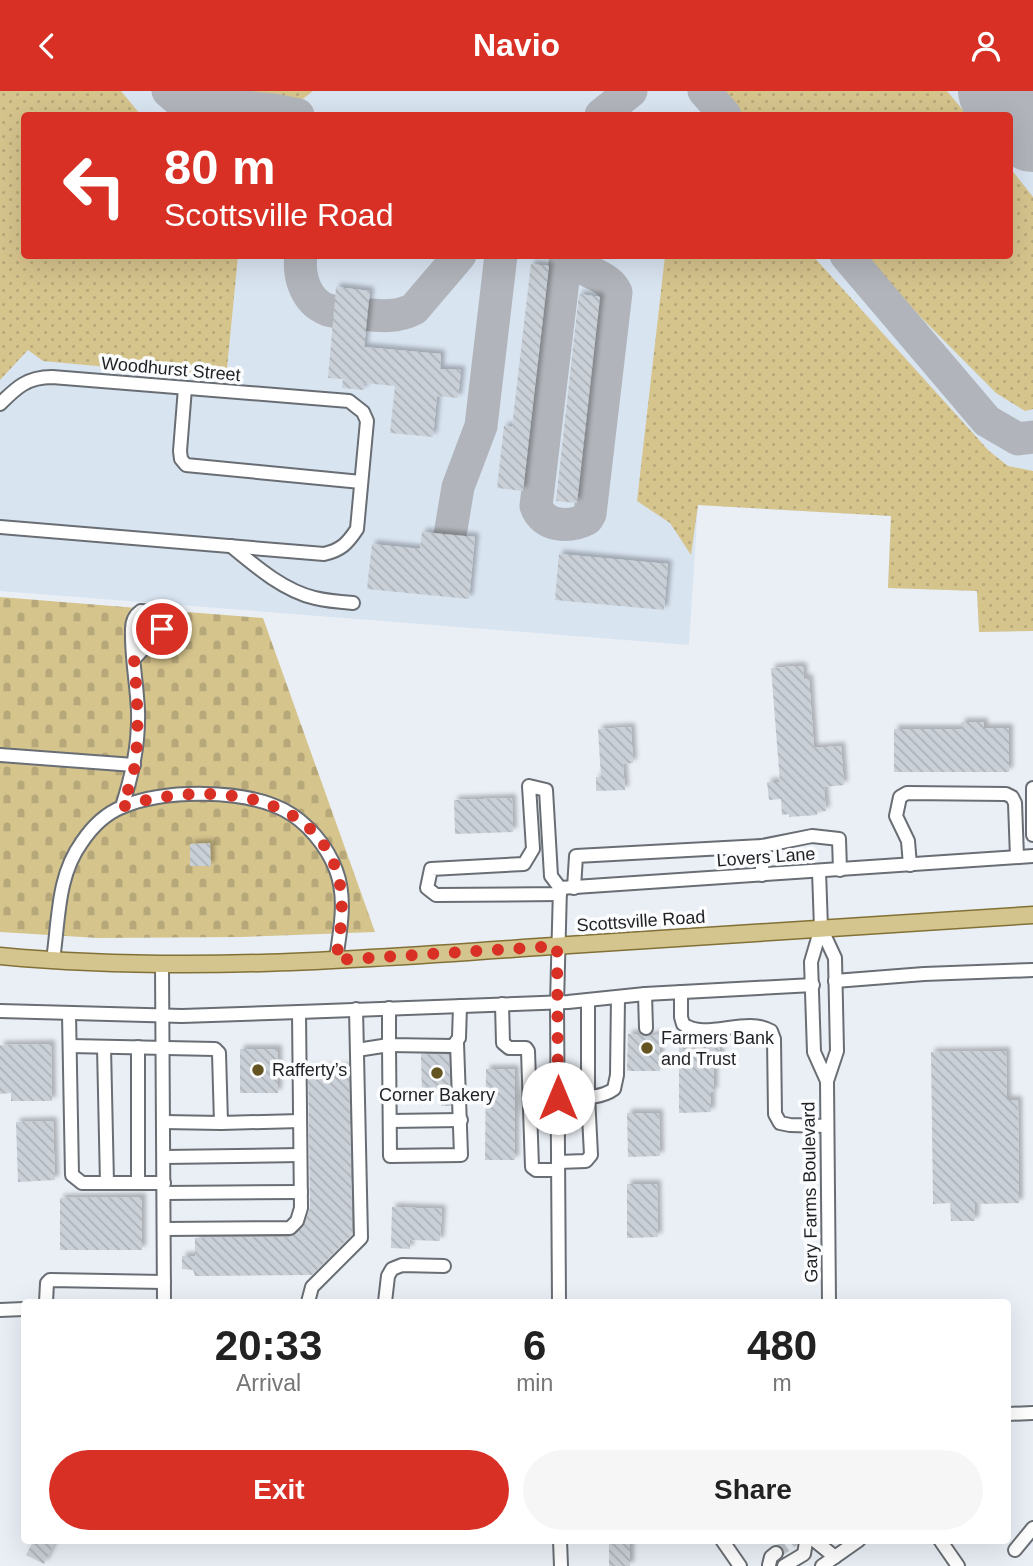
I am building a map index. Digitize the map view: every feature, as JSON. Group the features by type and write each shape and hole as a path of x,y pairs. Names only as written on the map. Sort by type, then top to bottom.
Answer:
{"main road":[{"name":"Scottsville Road","path":"0,955 162,964 336,960 1033,915"}],"street":[{"name":"Woodhurst Street","path":"0,404 21,384 39,377 349,401 363,412 367,421 361,482"},
{"path":"0,527 324,554 339,550 349,541 356,529 361,482 186,465 181,460 180,451 185,388"},
{"path":"230,546 255,566 296,591 312,598 353,603"},
{"path":"122,807 134,765 138,712 134,659"},
{"path":"0,755 134,765"},
{"name":"Lovers Lane","path":"560,891 551,876 546,790 529,786 533,849 524,864 431,869 426,888 436,895 560,891 1033,856"},
{"path":"1033,788 1033,835"},
{"path":"910,865 908,841 896,816 900,797 907,793 1006,794 1012,797 1015,803 1017,857"},
{"path":"53,960 62,891 71,859 97,824 122,807 166,797 214,795 262,801 296,818 323,846 339,880 342,917 336,960"},
{"path":"574,888 576,856 762,846 813,836 839,839 840,870"},
{"path":"762,846 762,875"},
{"path":"819,871 821,928"},
{"path":"559,1299 557,946 560,891"},
{"name":"Gary Farms Boulevard","path":"821,928 835,958 837,1051 827,1081 829,1299"},
{"name":"Gary Farms Boulevard","path":"821,928 811,962 814,1052 827,1081"},
{"path":"162,964 163,1299"},
{"path":"835,981 1033,970"},
{"path":"0,1011 163,1015 299,1012 557,1003 645,994 813,985"},
{"path":"681,992 681,1017 686,1027 693,1030 754,1026 765,1027 771,1031 774,1039 775,1114 780,1123 827,1126"},
{"path":"645,994 646,1028"},
{"path":"558,1098 607,1094 614,1089 617,1075 618,997"},
{"path":"502,1005 503,1043 509,1048 526,1048 528,1051 532,1167 536,1170 589,1160 588,1001"},
{"path":"389,1009 390,1156 461,1155 457,1043 460,1006"},
{"path":"309,1299 312,1287 361,1238 356,1009"},
{"path":"164,1229 290,1228 297,1221 301,1209 299,1012"},
{"path":"69,1014 72,1175 82,1183 138,1183 164,1188 301,1192"},
{"path":"357,1050 389,1045 453,1046 457,1043"},
{"path":"69,1047 215,1049 219,1053 221,1123"},
{"path":"104,1047 107,1183"},
{"path":"138,1047 138,1183"},
{"path":"390,1122 461,1120"},
{"path":"164,1122 300,1121"},
{"path":"164,1157 300,1155"},
{"path":"386,1299 388,1276 392,1269 402,1265 444,1266"},
{"path":"46,1299 47,1283 50,1280 164,1282"},
{"path":"0,1310 21,1309"},
{"path":"1011,1414 1033,1413"},
{"path":"1015,1550 1033,1528"},
{"path":"560,1544 561,1566"},
{"path":"725,1544 740,1566"},
{"path":"784,1566 804,1554 806,1544"},
{"path":"811,1544 835,1557"},
{"path":"822,1566 853,1544"},
{"path":"943,1544 958,1566"}],"shaded area":[{"path":"0,91 1033,91 1033,631 979,632 977,591 888,588 891,516 698,505 689,645 0,591"}],"green space":[{"path":"0,91 121,91 138,112 21,112 21,259 238,259 227,368 215,377 43,361 28,350 0,380"},
{"path":"213,91 313,91 299,102"},
{"path":"724,91 947,91 964,112 741,112"},
{"path":"1013,172 1033,197 1033,409 1025,411 996,393 863,259 1013,259"},
{"path":"665,259 816,259 989,451 1008,466 1033,471 1033,631 979,632 977,591 888,588 891,516 698,505 691,555 670,523 637,501"},
{"path":"0,597 263,618 375,932 242,937 98,938 0,932"}],"building":[{"path":"531,264 549,266 523,491 497,488 504,426 512,427"},
{"path":"336,287 370,291 364,347 441,354 440,369 461,370 458,398 437,396 433,437 390,433 395,386 364,383 364,390 342,388 343,379 328,378"},
{"path":"579,294 600,297 577,503 556,501"},
{"path":"422,532 475,537 469,599 367,589 372,544 420,549"},
{"path":"559,554 668,564 664,610 555,600"},
{"path":"803,667 804,679 809,678 814,748 841,746 844,785 824,787 826,811 817,812 817,815 789,817 789,814 782,815 781,799 769,800 767,782 780,782 771,668"},
{"path":"961,722 984,722 984,728 1009,728 1009,772 894,772 894,729 961,729"},
{"path":"631,727 633,763 623,764 625,790 596,791 596,777 601,777 598,729"},
{"path":"512,798 513,832 455,834 454,800"},
{"path":"210,843 211,866 190,866 190,844"},
{"path":"628,1034 646,1037 660,1034 660,1071 627,1071"},
{"path":"51,1044 52,1101 11,1101 11,1093 0,1094 0,1045"},
{"path":"720,1045 720,1067 714,1067 711,1112 679,1113 679,1046"},
{"path":"240,1049 278,1049 278,1093 240,1093"},
{"path":"1006,1051 1007,1100 1018,1100 1019,1203 975,1204 975,1221 951,1221 950,1203 933,1204 931,1052"},
{"name":"Corner Bakery","path":"421,1054 449,1055 451,1106 441,1106 441,1095 422,1096"},
{"path":"349,1067 352,1234 312,1275 195,1276 193,1270 182,1269 182,1256 195,1256 195,1238 290,1237 303,1227 310,1208 308,1068"},
{"path":"486,1069 515,1069 515,1160 485,1160"},
{"path":"627,1113 659,1113 660,1156 628,1157"},
{"path":"53,1121 55,1180 18,1182 16,1122"},
{"path":"627,1184 657,1184 658,1237 627,1238"},
{"path":"142,1197 142,1250 60,1250 60,1198"},
{"path":"392,1207 442,1209 440,1241 410,1240 410,1249 391,1248"},
{"path":"32,1544 54,1544 44,1564 26,1555"},
{"path":"609,1544 630,1544 630,1566 609,1566"}],"taxiway":[{"path":"168,91 185,101 284,112"},
{"path":"605,112 631,91"},
{"path":"704,91 722,112"},
{"path":"300,259 305,288 320,306 336,312 382,316 401,314 414,309 457,259"},
{"path":"450,535 458,487 481,426 501,259"},
{"path":"566,259 536,506 544,518 557,524 580,522 590,514 616,292 607,281 581,267 573,259"},
{"path":"849,259 987,421 1018,439 1033,437"}],"runway":[{"path":"1000,91 1033,130"}],"tunnel":[{"path":"776,1553 788,1544"}],"place":[{"name":"Farmers Bank and Trust","path":"647,1048"},
{"name":"Rafferty’s","path":"258,1070"},
{"name":"Corner Bakery","path":"437,1073"}],"route":[{"path":"162,629 134,659 138,712 136,744 133,772 122,807 166,797 214,795 262,801 296,818 315,835 336,869 342,917 336,960 557,946 558,1098"}]}
